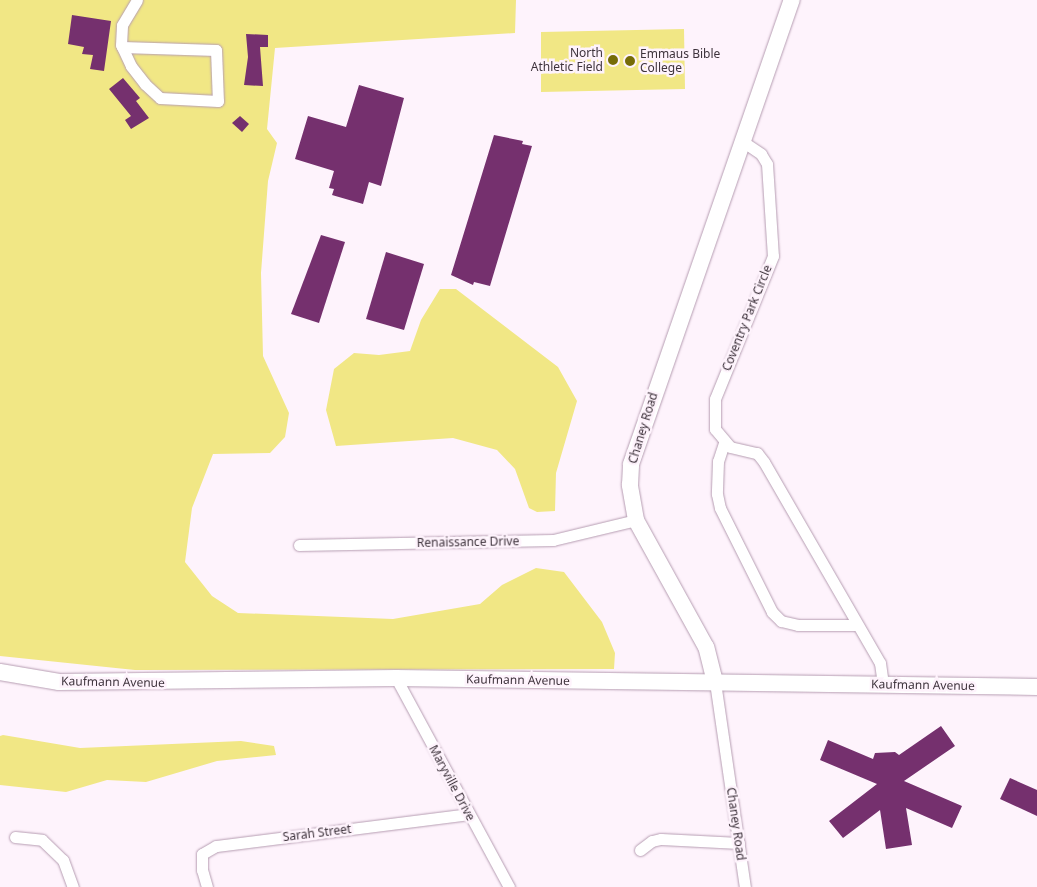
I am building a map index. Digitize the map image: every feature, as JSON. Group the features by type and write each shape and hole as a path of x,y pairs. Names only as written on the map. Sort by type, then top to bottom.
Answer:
{"main road":[{"name":"Chaney Road","path":"715,682 706,647 636,520 630,485 634,449 792,0"},
{"name":"Kaufmann Avenue","path":"0,672 59,682 396,678 1037,687"}],"street":[{"path":"122,47 216,50 218,101 160,98 145,84 122,47 122,25 137,0"},
{"name":"Coventry Park Circle","path":"724,443 716,429 715,399 773,256 766,164 761,154 742,141"},
{"path":"858,625 798,625 781,620 772,612 720,508 718,469 724,443 741,451 758,453 858,625 880,663 883,684"},
{"name":"Renaissance Drive","path":"299,545 554,540 636,520"},
{"name":"Maryville Drive","path":"396,678 508,887"},
{"name":"Chaney Road","path":"715,682 745,887"},
{"name":"Sarah Street","path":"207,887 202,870 202,854 216,846 468,814"},
{"path":"14,837 42,840 63,860 73,887"},
{"path":"640,850 652,841 661,840 739,842"}],"shaded area":[{"path":"0,0 516,0 515,33 275,48 267,129 277,143 268,181 261,273 263,356 289,413 285,437 270,453 213,454 192,508 185,562 212,596 238,613 393,619 480,604 502,585 536,568 564,572 602,622 615,653 614,669 135,670 0,656"},
{"name":"North Athletic Field","path":"684,29 685,89 541,92 541,32"},
{"path":"440,289 456,289 558,367 577,401 556,473 555,511 537,512 529,508 515,469 497,450 453,438 336,446 326,410 334,369 354,353 379,355 410,351 421,320"},
{"path":"0,736 80,748 241,741 274,746 276,755 217,761 146,782 107,780 66,792 0,785"}],"building":[{"path":"72,15 111,21 104,71 90,69 93,55 82,54 84,47 68,44"},
{"path":"246,34 268,35 268,47 260,47 263,86 244,85 248,57"},
{"path":"123,78 140,98 136,101 149,118 131,129 125,120 131,116 109,89"},
{"path":"359,85 404,98 381,186 369,182 363,204 332,195 334,189 329,188 334,171 295,159 308,116 346,127"},
{"path":"240,116 249,124 242,132 232,123"},
{"path":"494,135 523,141 522,144 532,146 490,286 474,282 473,285 451,275"},
{"path":"321,235 345,242 319,323 291,314"},
{"path":"386,252 424,264 404,330 366,319"},
{"path":"941,726 955,746 904,781 962,806 952,828 906,808 912,845 886,849 880,810 843,838 829,821 877,784 820,760 828,740 873,759 875,753 895,752 899,755"},
{"path":"1010,778 1037,790 1037,816 1000,799"}],"place":[{"name":"North Athletic Field","path":"613,60"},
{"name":"Emmaus Bible College","path":"630,61"}]}
